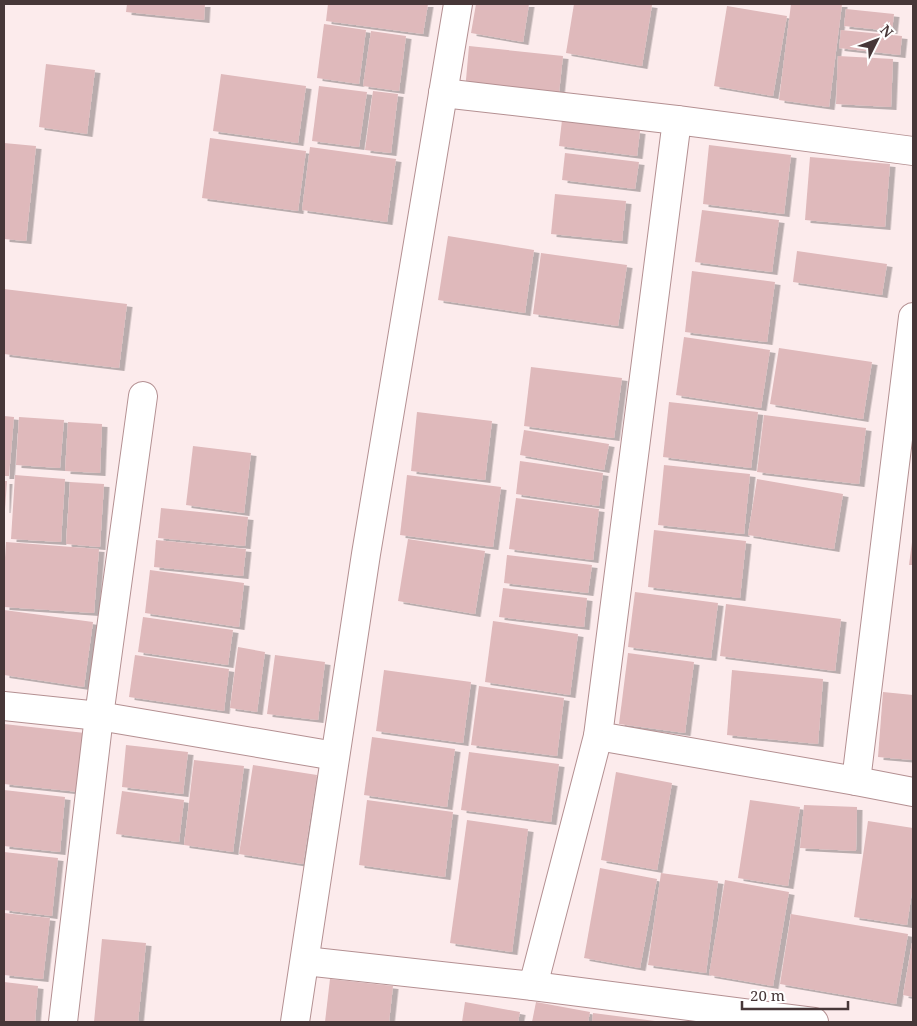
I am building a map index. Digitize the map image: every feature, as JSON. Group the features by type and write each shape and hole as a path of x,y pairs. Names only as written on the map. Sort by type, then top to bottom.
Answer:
{"street":[{"path":"295,1022 366,554 458,4"},
{"path":"443,93 677,120 913,152"},
{"path":"533,986 598,736 677,120"},
{"path":"856,781 913,317"},
{"path":"63,1022 99,716 143,396"},
{"path":"4,706 99,716 335,756"},
{"path":"598,736 913,792"},
{"path":"305,961 533,986 814,1022"}],"building":[{"path":"127,4 205,4 204,20 126,12"},
{"path":"328,4 428,4 423,34 326,21"},
{"path":"476,4 529,4 523,42 471,33"},
{"path":"574,4 652,5 642,66 566,53"},
{"path":"791,4 842,4 829,107 779,100"},
{"path":"727,6 787,16 773,96 714,86"},
{"path":"846,9 894,14 892,31 844,26"},
{"path":"324,24 366,30 359,84 317,78"},
{"path":"841,30 902,36 900,55 839,48"},
{"path":"371,31 406,36 399,91 363,86"},
{"path":"469,46 563,56 557,111 464,102"},
{"path":"838,56 893,59 891,107 836,104"},
{"path":"46,64 95,70 87,134 39,127"},
{"path":"221,74 306,86 298,143 213,131"},
{"path":"319,86 367,92 359,147 312,141"},
{"path":"373,91 398,94 391,153 365,150"},
{"path":"562,120 640,131 637,156 559,146"},
{"path":"210,138 306,151 298,211 202,198"},
{"path":"4,143 36,146 26,241 4,239"},
{"path":"709,145 791,155 784,214 703,204"},
{"path":"310,147 396,159 387,222 302,210"},
{"path":"565,153 639,162 635,189 562,180"},
{"path":"810,157 890,164 885,227 805,220"},
{"path":"555,194 626,201 622,241 551,234"},
{"path":"702,210 779,220 772,272 695,262"},
{"path":"448,236 534,250 525,313 438,300"},
{"path":"797,251 887,264 882,295 793,282"},
{"path":"541,253 627,265 618,326 533,314"},
{"path":"692,271 775,282 767,342 685,332"},
{"path":"4,289 127,304 119,368 4,354"},
{"path":"684,337 770,350 761,408 676,395"},
{"path":"779,348 872,362 863,419 770,404"},
{"path":"531,367 622,378 614,438 524,426"},
{"path":"669,402 758,412 751,468 663,457"},
{"path":"417,412 492,421 485,480 411,471"},
{"path":"764,415 866,428 859,484 757,472"},
{"path":"4,416 14,417 9,476 4,476"},
{"path":"19,417 64,420 60,468 16,465"},
{"path":"68,422 102,424 100,473 65,471"},
{"path":"524,430 609,444 604,470 520,455"},
{"path":"193,446 251,453 244,513 186,505"},
{"path":"520,461 603,473 599,506 516,494"},
{"path":"664,465 750,474 744,534 658,525"},
{"path":"15,475 65,479 61,542 11,539"},
{"path":"407,475 501,487 493,547 400,535"},
{"path":"757,479 843,494 834,549 748,535"},
{"path":"4,481 7,481 5,510 4,510"},
{"path":"70,482 104,484 100,547 66,544"},
{"path":"516,498 599,509 593,560 509,549"},
{"path":"161,508 248,517 245,546 158,538"},
{"path":"654,530 746,541 740,598 648,587"},
{"path":"408,539 485,551 475,614 398,601"},
{"path":"156,540 246,549 243,576 154,567"},
{"path":"6,542 99,549 94,613 4,607"},
{"path":"912,542 913,565 909,565"},
{"path":"507,555 592,565 588,593 504,583"},
{"path":"150,570 244,583 239,627 145,613"},
{"path":"503,588 587,598 584,627 499,617"},
{"path":"635,592 718,603 711,658 628,647"},
{"path":"726,604 841,619 835,671 720,656"},
{"path":"4,610 93,622 84,687 4,675"},
{"path":"143,617 233,630 228,665 138,652"},
{"path":"493,621 578,634 570,695 485,682"},
{"path":"238,647 265,652 257,712 230,708"},
{"path":"628,653 694,662 685,733 619,724"},
{"path":"135,655 229,669 224,711 129,697"},
{"path":"275,655 325,662 318,720 267,714"},
{"path":"384,670 471,682 463,743 376,731"},
{"path":"732,670 823,679 818,744 727,735"},
{"path":"479,686 564,698 557,756 471,745"},
{"path":"883,692 913,695 913,760 878,757"},
{"path":"4,724 85,733 79,792 4,784"},
{"path":"372,737 455,749 447,807 364,795"},
{"path":"126,745 188,752 183,794 122,787"},
{"path":"469,752 559,764 551,822 461,810"},
{"path":"194,760 244,766 233,852 184,845"},
{"path":"253,765 317,775 303,864 239,854"},
{"path":"616,772 672,783 657,870 601,860"},
{"path":"4,790 65,797 60,852 4,846"},
{"path":"122,791 184,800 179,842 116,834"},
{"path":"367,800 453,812 445,877 359,865"},
{"path":"750,800 800,807 788,886 738,878"},
{"path":"804,805 857,807 856,851 800,848"},
{"path":"467,820 528,829 512,952 450,943"},
{"path":"868,821 913,828 913,885 907,925 854,917"},
{"path":"4,852 58,858 52,916 4,910"},
{"path":"600,868 657,879 640,968 584,958"},
{"path":"661,873 718,881 706,973 648,965"},
{"path":"725,880 789,892 773,986 709,975"},
{"path":"4,913 50,918 43,979 4,975"},
{"path":"791,914 908,934 896,1004 780,984"},
{"path":"102,939 146,943 138,1022 94,1022"},
{"path":"913,943 913,997 903,995"},
{"path":"330,979 393,986 389,1022 325,1022"},
{"path":"4,982 38,986 35,1022 4,1022"},
{"path":"465,1002 520,1012 518,1022 462,1022"},
{"path":"536,1002 590,1012 588,1022 532,1022"},
{"path":"593,1013 655,1021 655,1022 592,1022"}]}
